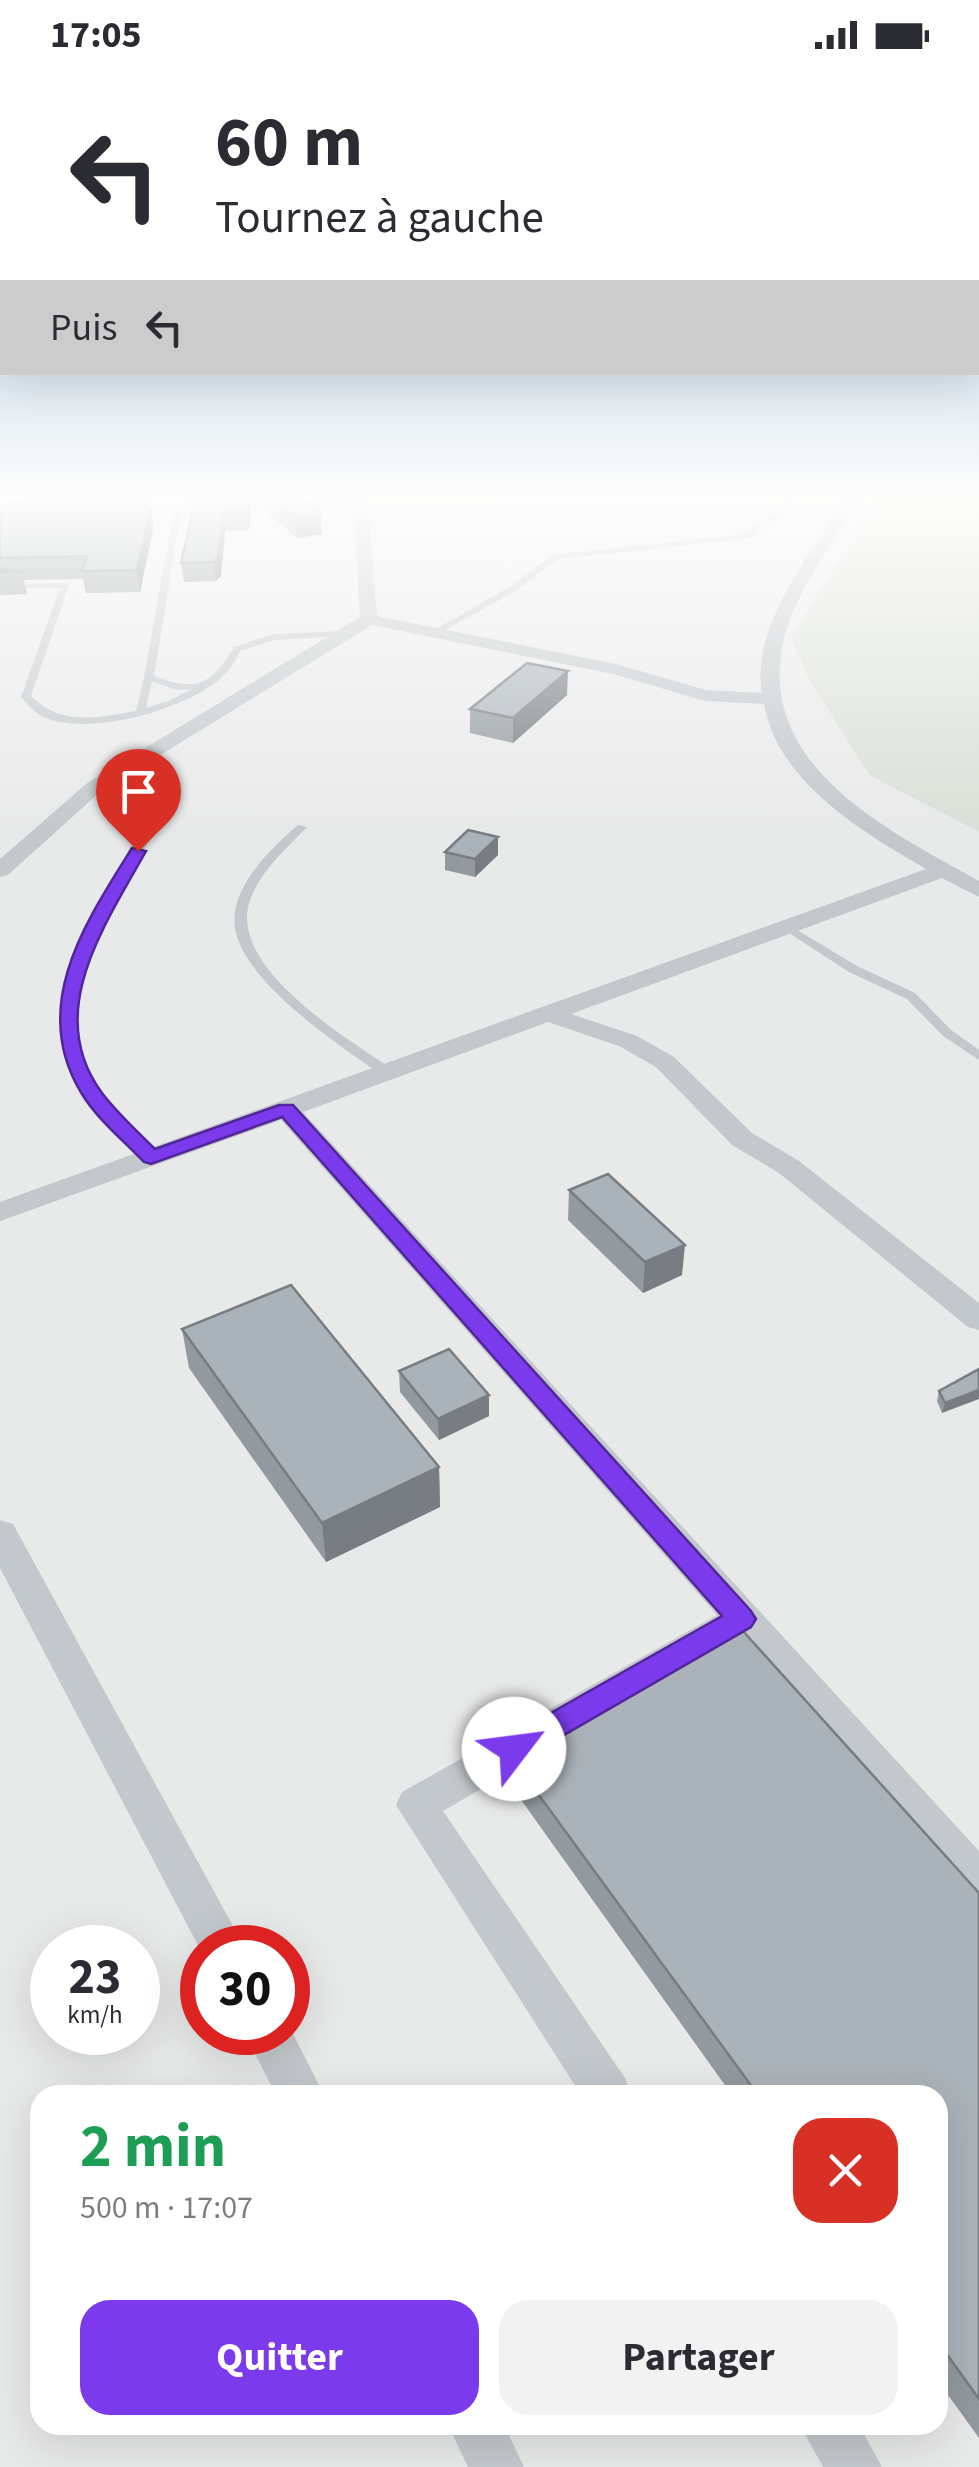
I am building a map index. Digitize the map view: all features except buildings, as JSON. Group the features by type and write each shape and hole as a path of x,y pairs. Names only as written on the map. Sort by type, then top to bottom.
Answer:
{"street":[{"path":"367,606 368,619"},
{"path":"793,606 779,630 770,670 773,699 789,746 819,785 865,823 979,890"},
{"path":"0,870 93,788 368,619 616,669 704,694 773,699"},
{"path":"0,1212 944,870"},
{"path":"547,1014 628,1041 665,1062 742,1140 796,1172 979,1320"},
{"path":"286,1109 979,1882"},
{"path":"0,1534 210,1925"},
{"path":"601,2085 416,1805 742,1619"},
{"path":"280,2055 295,2085"},
{"path":"480,2435 497,2467"},
{"path":"834,2435 855,2467"}],"lane":[{"path":"58,606 28,689 28,702 54,714 80,719 140,714 212,684 229,669 237,649 249,643 280,636 344,634"},
{"path":"140,714 161,606"},
{"path":"434,632 482,606"},
{"path":"149,677 176,687 212,684"},
{"path":"302,827 276,850 252,889 241,917 243,938 254,958 304,1012 387,1072"},
{"path":"145,840 120,878 82,952 69,989 67,1010 70,1042 86,1087 151,1158"},
{"path":"787,928 846,965 906,993 947,1033 979,1056"}],"shaded area":[{"path":"0,606 811,606 791,638 869,775 979,832 979,2467 0,2467"},
{"path":"811,606 979,606 979,832 869,775 809,679 791,638"}],"route":[{"path":"138,851 82,952 68,996 70,1042 91,1093 151,1158 286,1109 742,1619 514,1749"}]}
